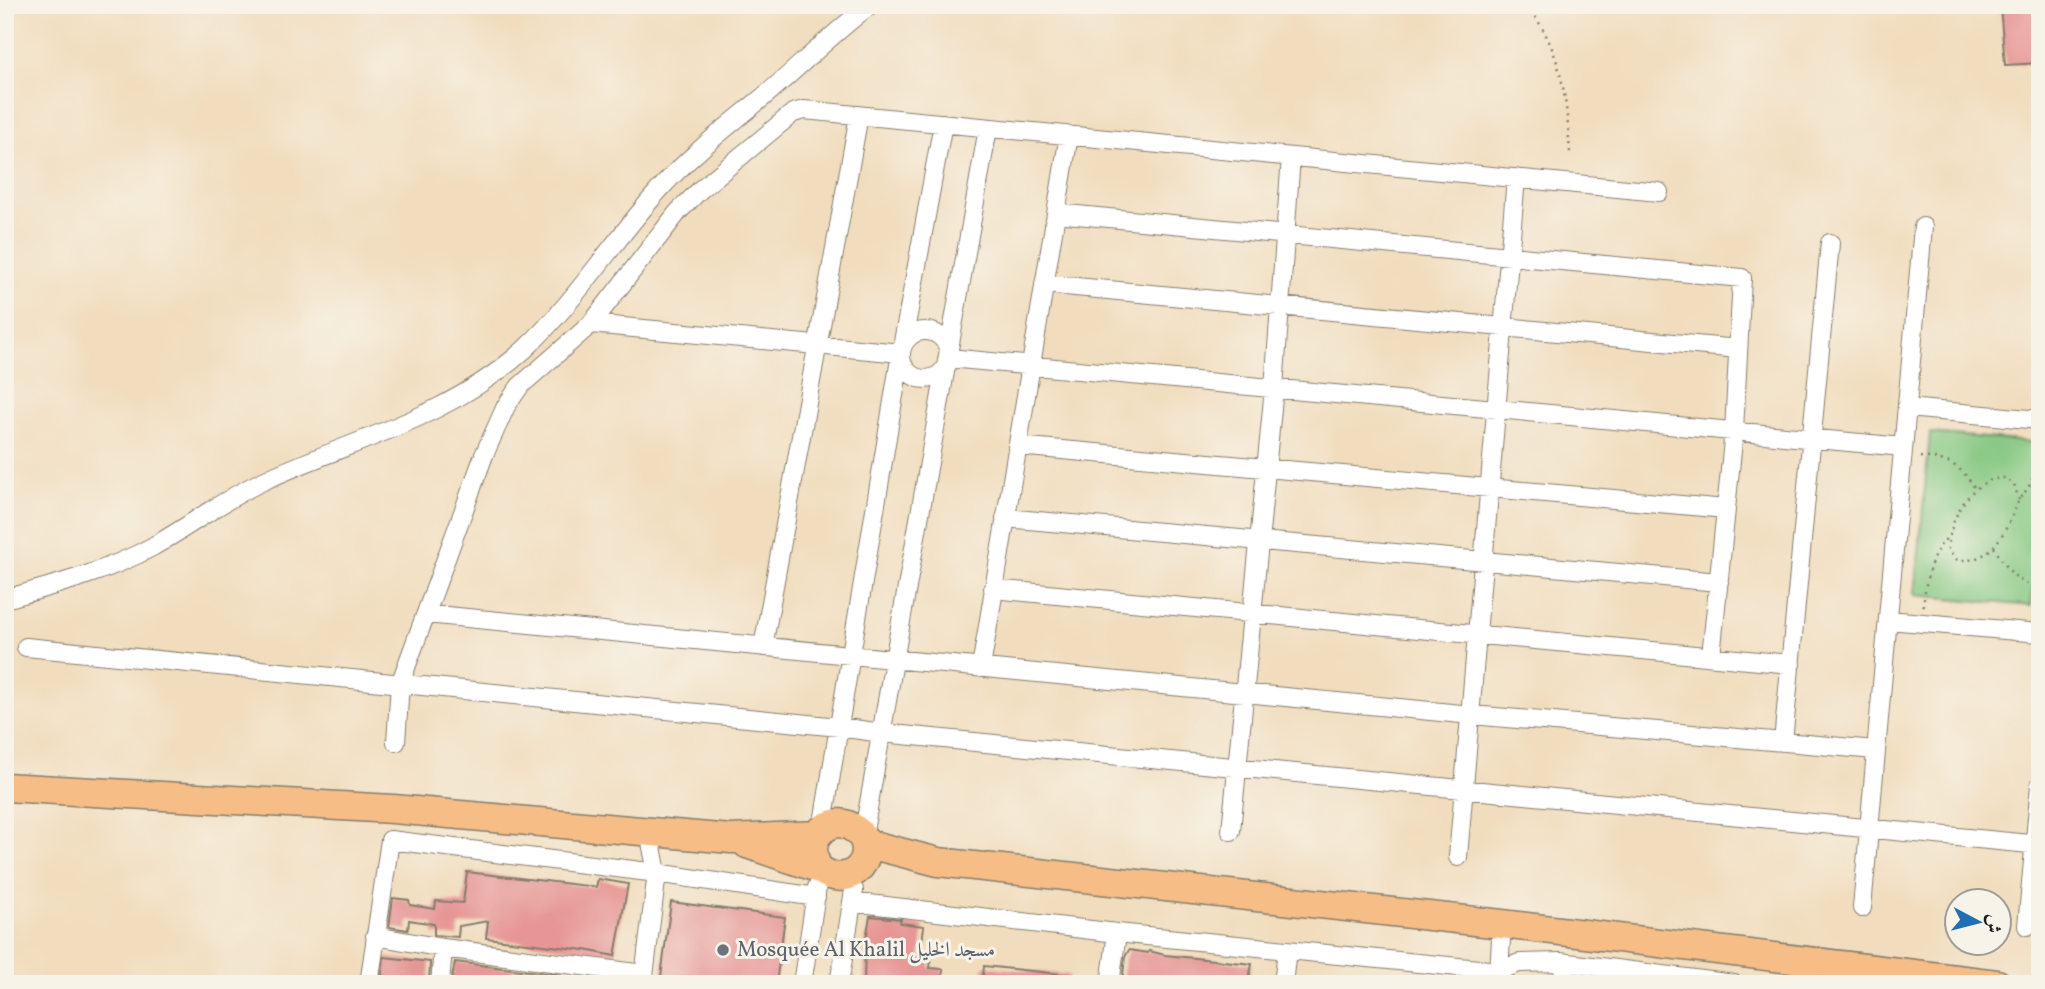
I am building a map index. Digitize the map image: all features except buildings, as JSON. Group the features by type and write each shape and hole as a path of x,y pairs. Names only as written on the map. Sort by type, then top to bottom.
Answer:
{"main road":[{"path":"5,787 393,809 731,839 820,832 840,823 849,825 861,855"},
{"path":"818,878 812,852 820,832"},
{"path":"731,839 818,878 828,875 848,876 861,855"},
{"path":"861,855 1502,924 1997,984"}],"street":[{"path":"5,599 77,578 137,554 259,483 440,409 471,391 524,349 553,320 627,226 691,158 842,26 870,5"},
{"path":"396,742 400,684 484,455 506,406 520,386 592,324 678,212 701,189 793,113 804,110 859,115 1658,192"},
{"path":"764,647 859,115"},
{"path":"820,832 943,123"},
{"path":"839,984 988,128"},
{"path":"981,668 1069,135"},
{"path":"1231,831 1274,388 1291,157"},
{"path":"1458,857 1516,178"},
{"path":"1056,213 1742,278 1734,432 1711,656"},
{"path":"1862,908 1923,228"},
{"path":"1783,742 1830,243"},
{"path":"1044,284 1738,349"},
{"path":"592,324 901,353"},
{"path":"919,331 927,331 941,337 946,343 949,358 942,372 927,379 911,375 905,369 901,353 906,339 919,331"},
{"path":"949,358 1811,439 1903,451"},
{"path":"1907,408 2040,420"},
{"path":"1017,446 1726,509"},
{"path":"1005,518 1719,582"},
{"path":"993,589 1791,664"},
{"path":"426,614 1244,694 1876,750"},
{"path":"1888,620 2040,633"},
{"path":"26,648 2037,845"},
{"path":"2027,926 2037,845 2040,785"},
{"path":"369,984 393,809"},
{"path":"375,936 644,979 657,873 649,832"},
{"path":"390,839 657,873 818,878 802,984"},
{"path":"852,902 1287,950 1500,977 1519,962 1560,962 1657,979 1734,984"},
{"path":"1500,977 1502,924"},
{"path":"1110,984 1117,933"},
{"path":"439,984 443,947"},
{"path":"1283,984 1287,950"},
{"path":"1560,962 1569,984"}],"path":[{"path":"1528,5 1557,57 1565,90 1570,153"},
{"path":"2018,500 2014,484 2005,478 1990,481 1976,490 1960,508 1952,523 1948,549 1955,558 1965,561 1976,559 1994,547 2012,520 2018,500 2031,483 2038,454 2040,429"},
{"path":"1903,451 1954,463 1965,473 1976,490"},
{"path":"1921,623 1930,569 1937,548 1949,537"},
{"path":"1994,547 2007,568 2018,579 2030,587 2040,589"}],"green space":[{"path":"1930,433 2040,443 2040,517 2031,606 1915,595"}],"place":[{"name":"Mosquée Al Khalil مسجد الخليل","path":"723,950"}]}
